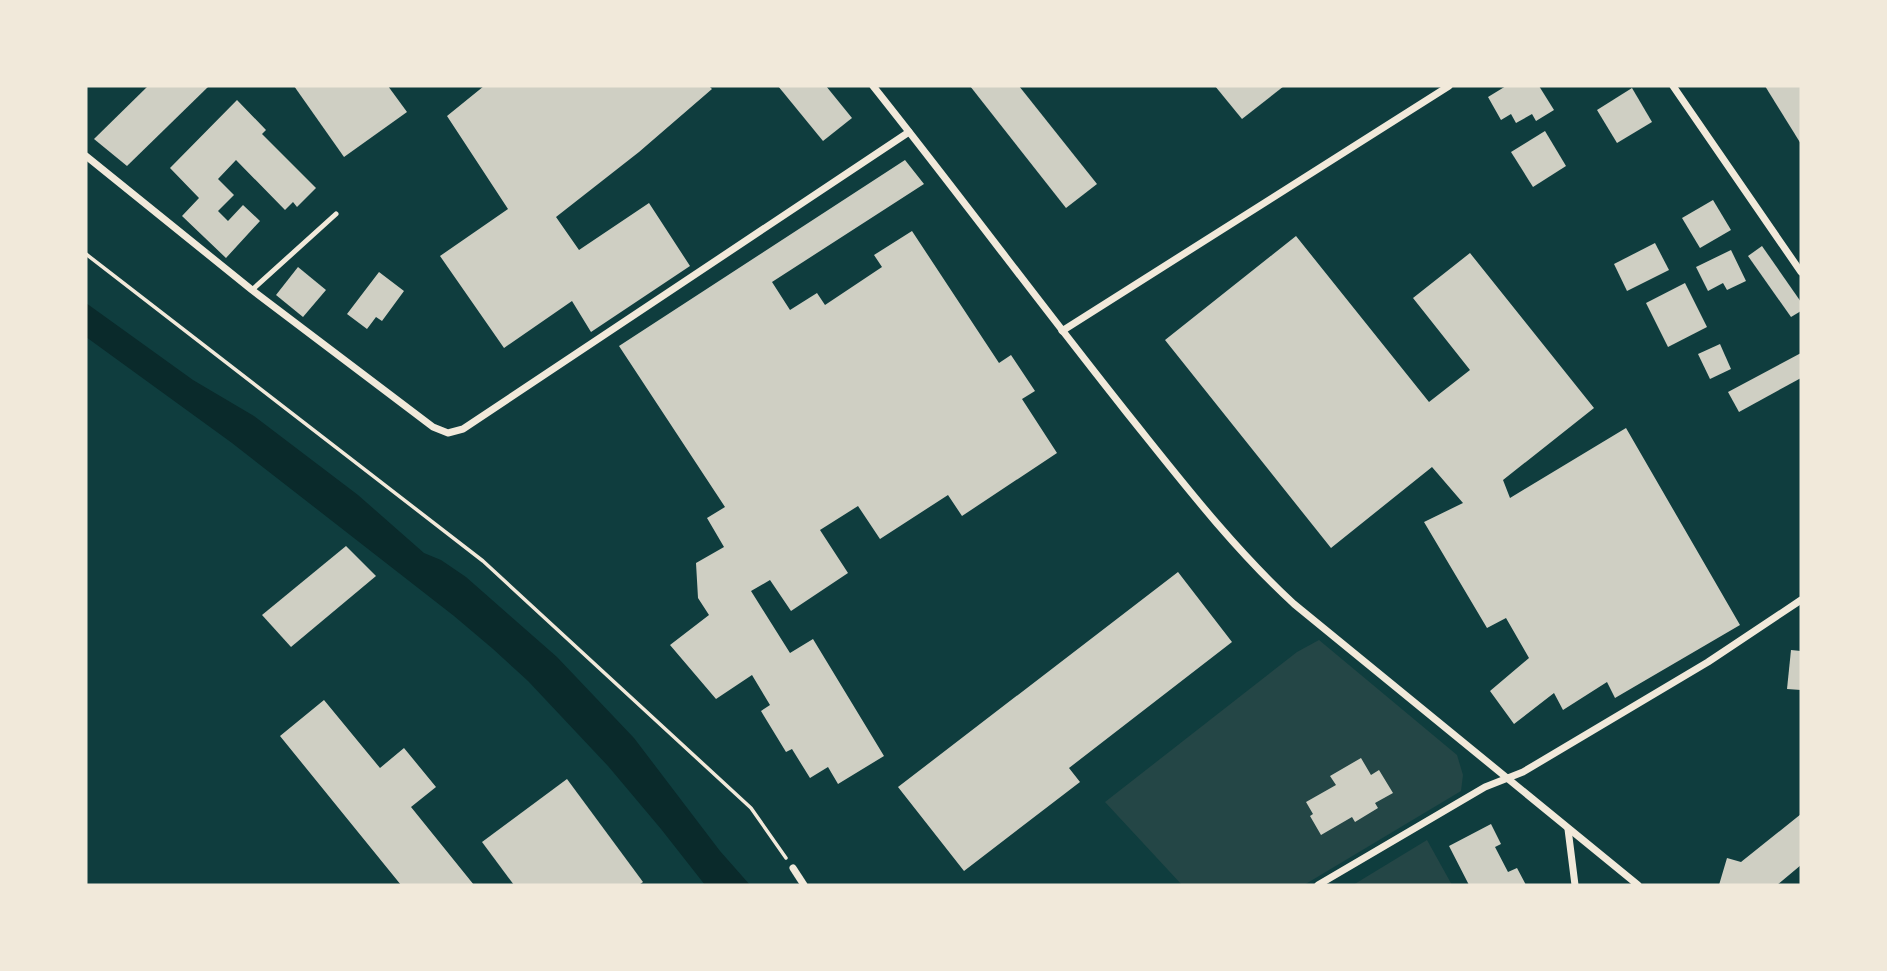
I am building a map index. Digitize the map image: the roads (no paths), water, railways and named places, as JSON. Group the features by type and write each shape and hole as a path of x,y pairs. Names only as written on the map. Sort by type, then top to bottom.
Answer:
{"street":[{"path":"873,86 1207,513 1269,581 1506,779 1638,885"},
{"path":"1062,331 1449,86"},
{"path":"1673,86 1801,272"},
{"path":"86,156 252,290 433,428 448,433 463,429 909,132"},
{"path":"1318,885 1485,787 1523,772 1708,662 1801,600"},
{"path":"1569,829 1574,885"},
{"path":"793,868 804,885"}],"lane":[{"path":"252,290 336,214"}]}
